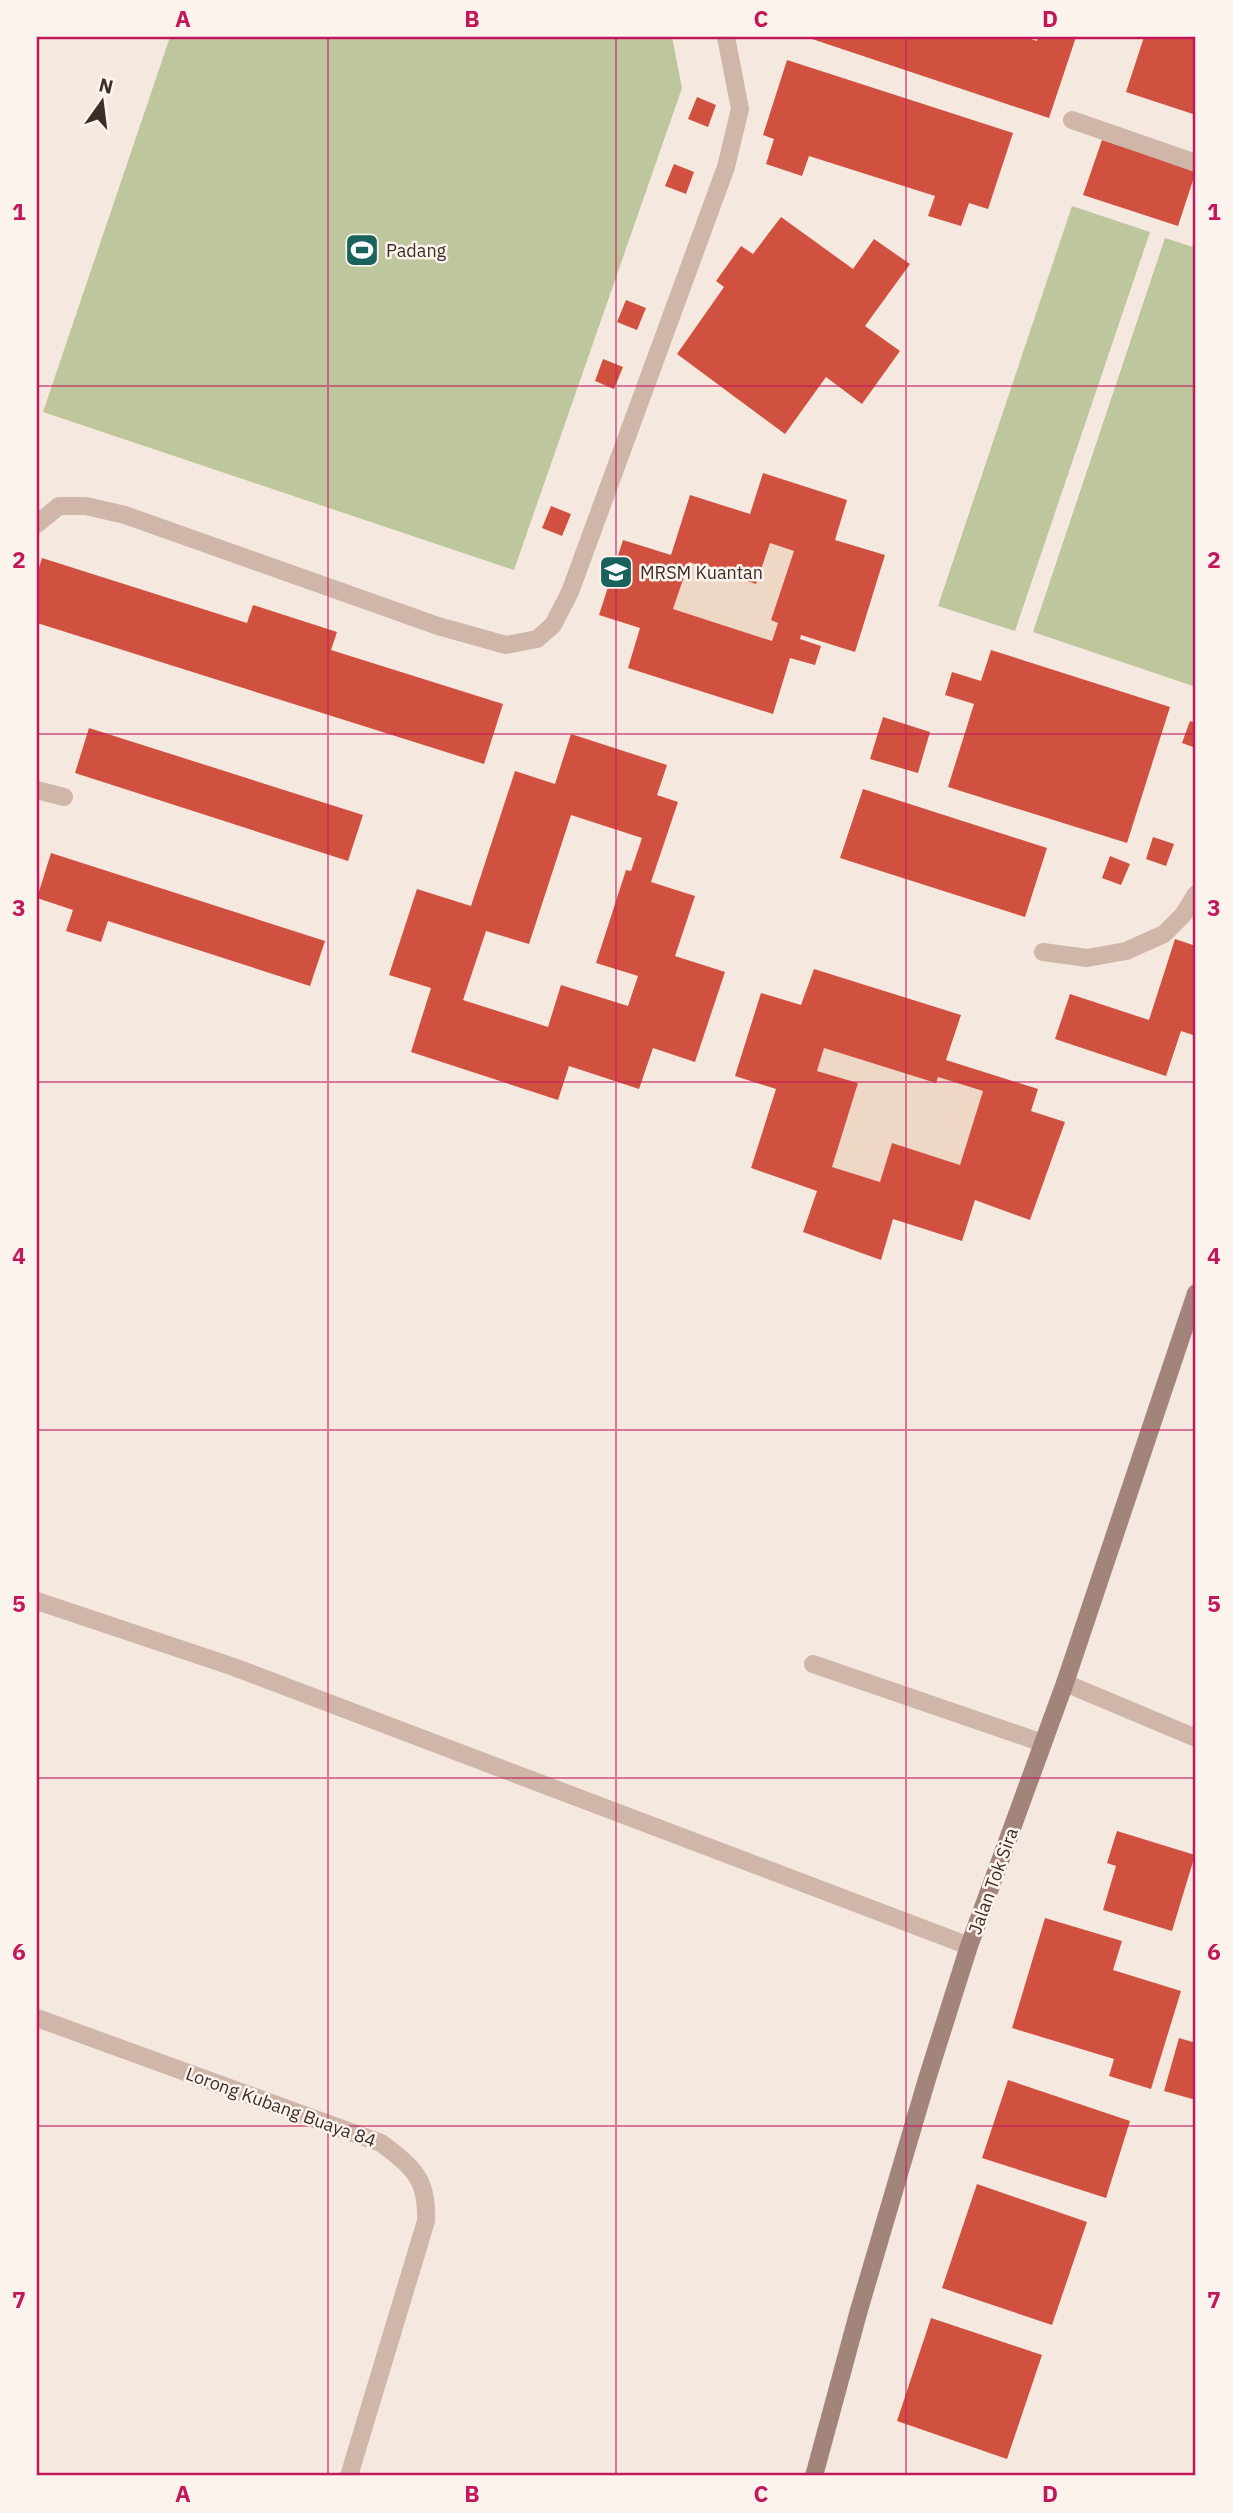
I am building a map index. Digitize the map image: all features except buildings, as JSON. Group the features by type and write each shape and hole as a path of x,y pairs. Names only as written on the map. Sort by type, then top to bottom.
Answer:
{"street":[{"path":"37,524 59,506 86,506 125,515 438,626 506,645 537,639 553,625 570,592 726,167 740,109 726,37"},
{"path":"1073,120 1196,163"},
{"path":"37,790 64,797"},
{"path":"1043,952 1087,958 1126,951 1164,934 1183,915 1196,894"},
{"name":"Jalan Tok Sira","path":"816,2475 859,2310 970,1946 1065,1683 1196,1293"},
{"path":"37,1601 231,1666 970,1946"},
{"path":"813,1664 1043,1743"},
{"path":"1065,1683 1196,1738"},
{"name":"Lorong Kubang Buaya 84","path":"37,2018 381,2143 402,2159 420,2179 427,2199 426,2221 349,2476"}],"green space":[{"name":"Padang","path":"170,37 672,37 682,88 514,570 43,412"},
{"path":"1072,206 1150,232 1015,631 938,606"},
{"path":"1165,238 1196,248 1196,687 1033,632"}],"shaded area":[{"path":"770,543 794,551 771,620 778,623 772,641 673,609 689,562"},
{"path":"824,1048 936,1083 938,1077 983,1091 960,1165 892,1144 880,1182 832,1167 858,1083 817,1071"}],"place":[{"name":"Padang","path":"362,250"},
{"name":"MRSM Kuantan","path":"616,572"}]}
